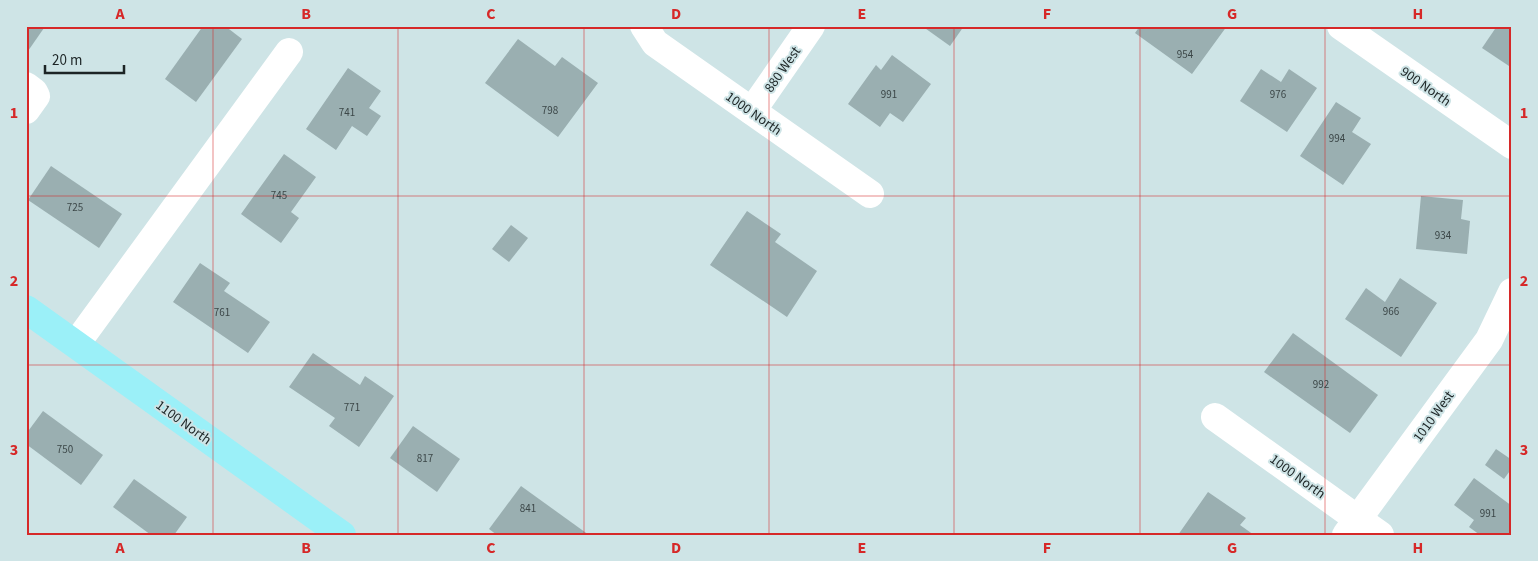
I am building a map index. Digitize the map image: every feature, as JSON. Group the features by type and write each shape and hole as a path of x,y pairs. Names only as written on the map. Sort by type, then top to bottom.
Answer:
{"main road":[{"name":"1100 North","path":"26,309 342,535"}],"street":[{"name":"1000 North","path":"644,26 655,43 870,194"},
{"name":"880 West","path":"752,111 811,26"},
{"name":"900 North","path":"1341,26 1512,145"},
{"path":"76,344 289,52"},
{"path":"26,86 36,96 26,110"},
{"name":"1010 West","path":"1352,527 1489,340 1512,292"},
{"name":"1000 North","path":"1215,417 1352,527 1380,535"}],"building":[{"path":"26,26 42,26 44,28 28,51 26,49"},
{"path":"203,26 225,26 242,39 196,102 165,79"},
{"path":"922,26 964,26 950,46"},
{"path":"1140,26 1185,26 1188,28 1189,26 1227,26 1192,74 1135,33"},
{"path":"1497,26 1512,26 1512,68 1482,48"},
{"path":"518,39 555,66 562,57 598,83 558,137 485,83"},
{"path":"892,55 931,84 903,122 890,113 880,127 848,104 876,65 881,70"},
{"path":"348,68 381,91 369,108 381,116 367,136 352,126 336,150 306,129"},
{"path":"1261,69 1281,82 1289,69 1317,88 1287,132 1240,101"},
{"path":"1336,102 1361,118 1352,132 1371,144 1343,185 1300,156"},
{"path":"284,154 316,177 291,212 299,218 281,243 241,214"},
{"path":"51,166 122,214 99,248 28,200"},
{"path":"1421,196 1463,200 1461,219 1470,221 1467,254 1416,249"},
{"path":"747,211 781,234 775,242 817,271 787,317 710,265"},
{"path":"511,225 528,238 509,262 492,249"},
{"path":"200,263 230,283 224,291 270,322 248,353 173,302"},
{"path":"1400,278 1437,303 1401,357 1345,319 1366,288 1385,302"},
{"path":"1293,333 1378,395 1350,433 1264,372"},
{"path":"313,353 360,385 365,376 394,396 359,447 329,426 335,418 289,387"},
{"path":"43,411 103,455 81,485 26,444 26,434"},
{"path":"413,426 460,459 437,492 390,458"},
{"path":"1496,449 1512,460 1512,468 1504,479 1485,465"},
{"path":"1474,478 1512,506 1512,535 1480,535 1469,527 1474,520 1454,505"},
{"path":"134,479 187,517 174,535 151,535 113,507"},
{"path":"521,486 589,535 497,535 489,529"},
{"path":"1208,492 1246,518 1240,525 1254,535 1178,535"}]}
